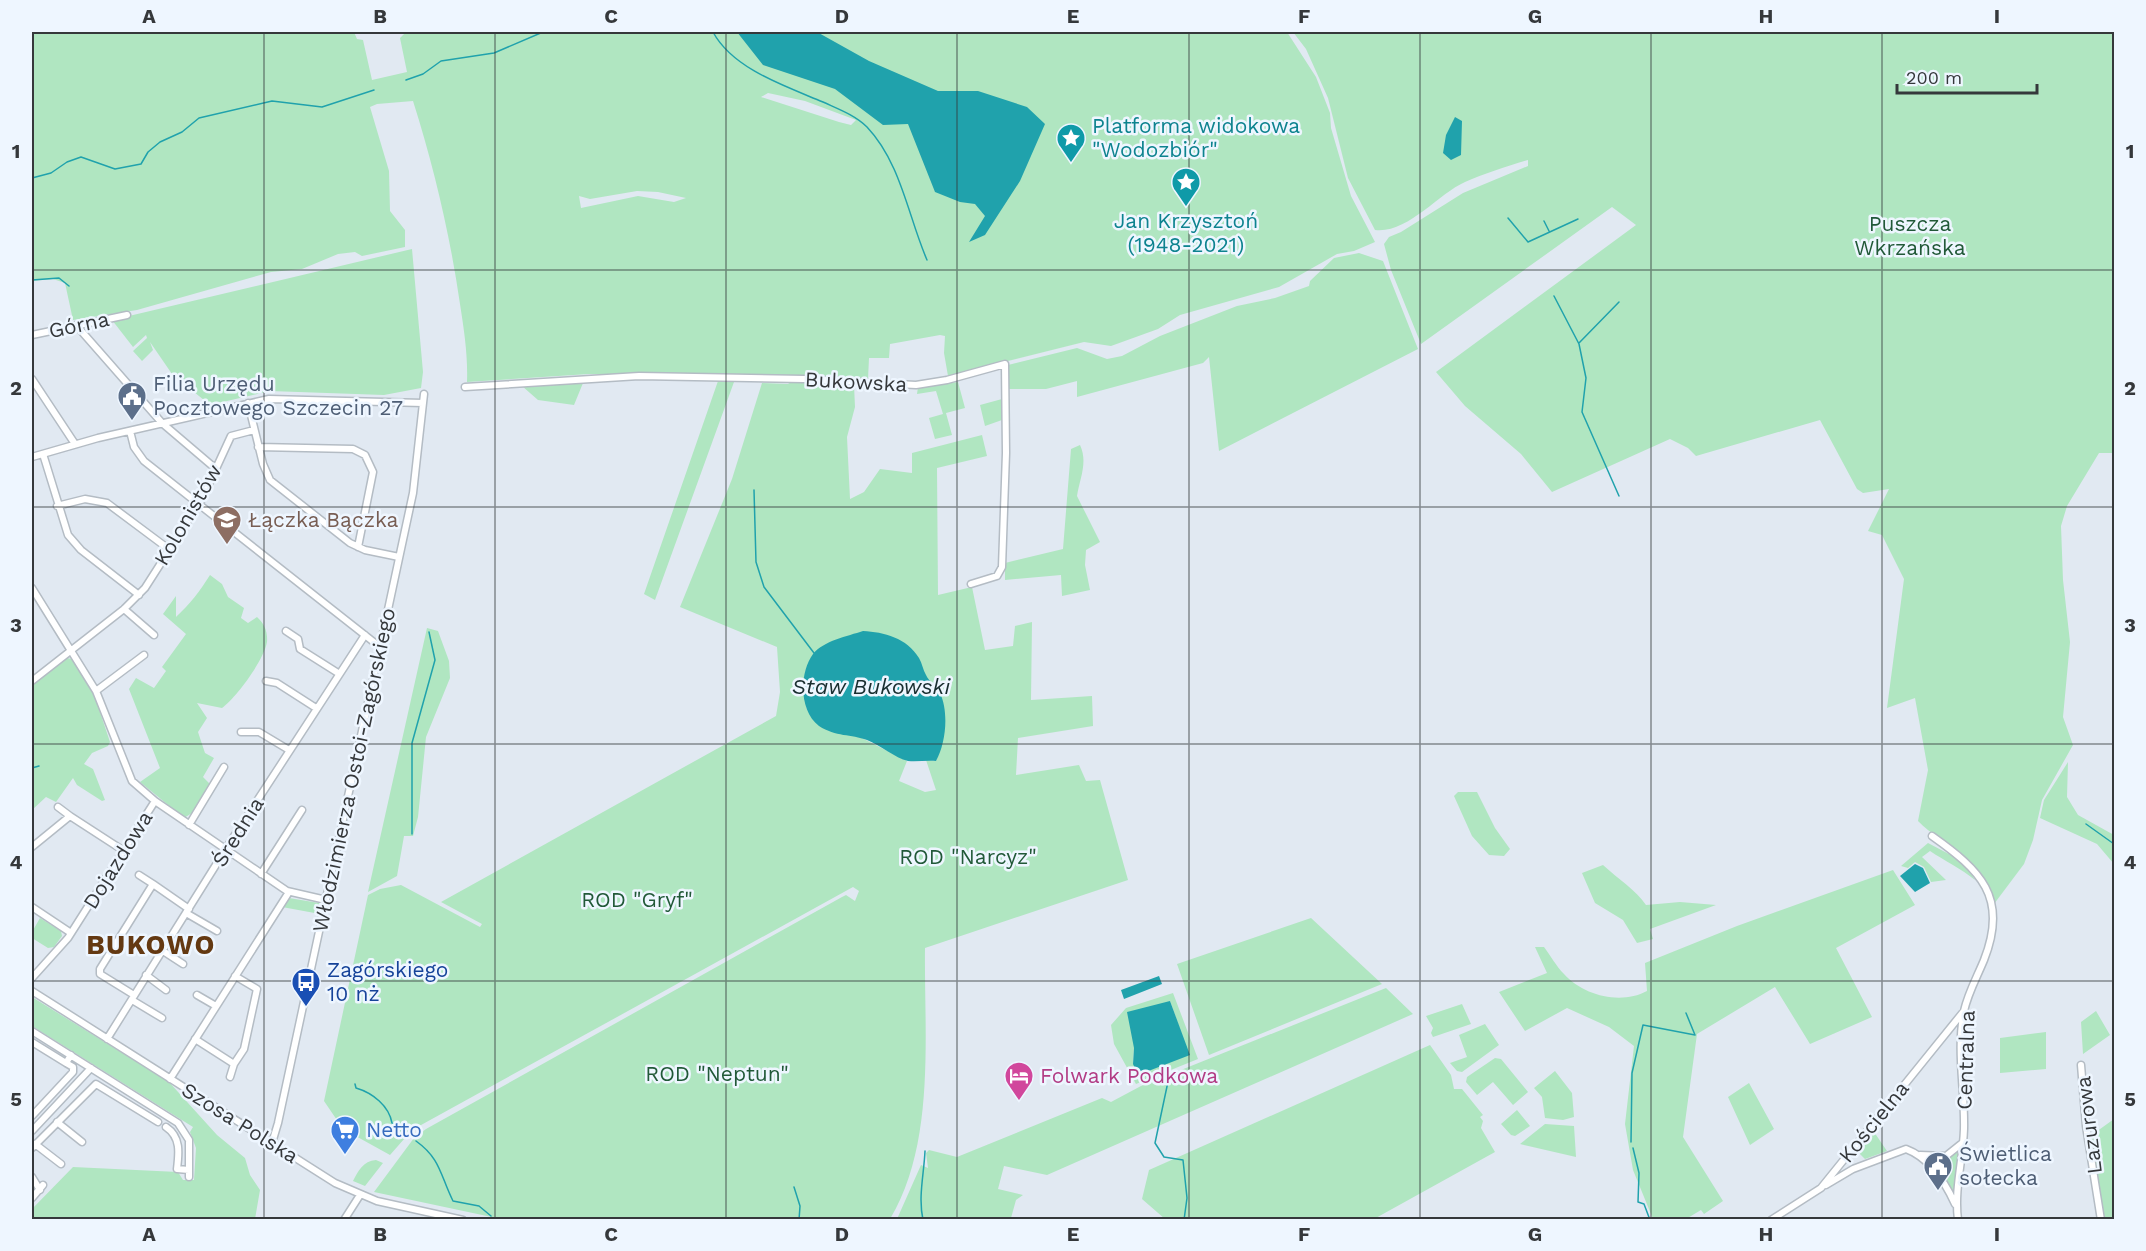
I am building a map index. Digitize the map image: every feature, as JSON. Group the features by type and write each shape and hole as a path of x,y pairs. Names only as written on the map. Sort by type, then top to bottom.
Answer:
{"street":[{"name":"Górna","path":"32,335 127,315"},
{"path":"76,325 162,423 216,469"},
{"name":"Bukowska","path":"465,387 616,376 804,379 916,385 947,380 1005,364 1006,453 1002,567 997,576 971,584"},
{"path":"32,379 75,444"},
{"name":"Włodzimierza Ostoi-Zagórskiego","path":"272,1143 399,557 417,467 424,394"},
{"path":"32,457 162,423 275,399 423,403"},
{"path":"248,403 258,447 270,480 325,525 357,547 399,557"},
{"name":"Kolonistów","path":"32,681 139,595 199,504 231,436 254,430"},
{"path":"130,431 134,447 141,458 380,647"},
{"path":"258,447 353,449 365,455 373,472 357,547"},
{"path":"43,454 57,506 66,531 73,542 139,595"},
{"path":"57,506 85,499 104,501 170,550"},
{"path":"32,588 96,691 132,781 155,801"},
{"path":"124,609 154,635"},
{"path":"286,631 298,639 300,649 338,673"},
{"name":"Średnia","path":"107,1039 338,673 365,635"},
{"path":"96,691 144,655"},
{"path":"266,681 277,683 316,708"},
{"path":"241,732 259,732 289,750"},
{"name":"Dojazdowa","path":"189,825 224,767"},
{"name":"Dojazdowa","path":"32,978 71,933 155,801 290,892 326,900"},
{"path":"58,807 124,850"},
{"path":"261,874 302,810"},
{"path":"32,847 70,816"},
{"name":"Centralna","path":"1932,836 1967,860 1974,869 1994,911 1989,947 1964,1011 1963,1141 1956,1208 1958,1220"},
{"path":"139,875 217,931"},
{"path":"153,884 100,969 100,974 162,1018"},
{"path":"170,1079 290,892"},
{"path":"32,907 71,933"},
{"path":"163,951 183,964"},
{"path":"146,975 166,990"},
{"path":"230,1077 234,1064 243,1049 256,989 234,976"},
{"name":"Szosa Polska","path":"32,991 326,1178 360,1196 464,1220"},
{"path":"197,995 216,1006"},
{"name":"Kościelna","path":"1771,1220 1821,1188 1964,1011"},
{"path":"32,1031 178,1123 188,1136 191,1149 189,1173 177,1169 179,1148 174,1133 166,1127"},
{"path":"195,1039 234,1064"},
{"path":"32,1042 73,1067 74,1072 32,1116"},
{"path":"66,1063 71,1055"},
{"name":"Lazurowa","path":"2081,1065 2086,1126 2101,1220"},
{"path":"32,1131 92,1068"},
{"path":"108,1090 113,1082"},
{"path":"61,1164 33,1146 93,1085 98,1084 157,1121 160,1112"},
{"path":"41,1121 50,1130"},
{"path":"57,1122 82,1142"},
{"name":"Centralna","path":"1917,1155 1946,1156 1955,1151 1963,1141"},
{"name":"Centralna","path":"1821,1188 1846,1172 1898,1150 1906,1149 1917,1155 1942,1180 1956,1208"},
{"path":"1839,1165 1846,1172"},
{"path":"32,1177 41,1187 32,1198"},
{"path":"344,1220 360,1196"}],"green space":[{"path":"32,32 354,32 357,39 363,40 372,80 407,72 400,38 406,32 1287,32 1316,77 1330,113 1331,128 1351,196 1375,242 1354,251 1337,254 1279,287 1180,315 1158,329 1111,346 1084,342 948,376 944,353 945,336 940,335 890,344 889,358 869,358 868,379 809,377 812,384 854,385 855,407 847,437 850,499 864,492 880,469 912,473 912,453 982,435 987,456 937,468 938,595 972,587 985,650 1013,646 1015,626 1032,622 1031,700 1092,696 1093,726 1018,738 1016,775 1079,765 1086,781 1100,780 1128,880 925,948 926,1052 921,1123 915,1157 905,1189 890,1219 501,1219 374,1192 414,1138 426,1129 842,897 846,895 855,901 859,891 853,887 412,1130 390,1155 343,1129 324,1101 368,895 380,889 401,885 480,927 482,924 441,902 776,716 780,692 777,647 680,607 732,479 762,383 788,384 799,376 589,374 467,382 464,333 456,278 428,151 413,101 377,104 370,107 389,171 390,211 405,230 405,247 362,256 355,252 338,254 302,269 271,272 137,310 73,320 65,283 53,279 32,281","holes":["768,93 805,101 856,120 851,125 761,97","637,191 658,192 686,198 674,202 638,196 581,208 579,196 590,199","806,669 926,677 940,691 936,761 926,760 936,790 925,792 899,781 907,761 807,710 803,689"]},
{"name":"Puszcza Wkrzańska","path":"1293,32 2114,32 2114,453 2099,453 2067,506 2061,526 2063,580 2070,642 2063,717 2073,745 2042,800 2033,840 2024,864 1994,904 1980,876 1966,857 1918,821 1928,770 1915,698 1887,708 1904,579 1882,535 1868,531 1889,489 1863,493 1857,489 1820,420 1696,456 1688,448 1670,439 1552,492 1521,454 1465,406 1436,372 1636,225 1612,207 1421,344 1391,270 1384,244 1389,237 1401,232 1463,193 1528,166 1528,160 1465,182 1399,226 1387,230 1375,230 1348,178 1328,98 1306,49"},
{"path":"412,249 423,372 421,388 384,395 270,391 210,405 172,374 150,342 153,350 142,361 133,351 147,338 146,335 133,347 112,320"},
{"path":"1359,253 1383,261 1418,349 1219,451 1209,357 1203,363 1077,397 1077,381 1046,389 1008,389 1008,365 1077,348 1107,359 1122,356 1160,336 1237,306 1275,298 1309,286 1310,281 1334,258"},
{"path":"718,381 734,382 655,600 644,594"},
{"path":"958,382 965,408 946,413 952,435 935,439 929,418 943,414 936,391 917,394 918,387"},
{"path":"583,383 574,405 538,400 522,386"},
{"path":"1002,399 1002,420 985,426 980,405"},
{"path":"1080,445 1083,464 1077,496 1100,542 1086,550 1085,565 1090,590 1062,596 1061,575 1005,580 1005,563 1063,549 1071,449"},
{"path":"210,575 222,584 228,597 244,608 241,618 248,623 257,617 259,619 264,625 267,642 255,668 228,703 222,708 197,703 207,718 198,732 205,753 214,758 203,777 210,784 192,813 184,818 140,782 160,768 129,689 136,678 154,688 166,671 162,667 186,634 163,614 176,596 176,617"},
{"path":"427,628 438,631 449,661 450,678 426,737 418,817 413,836 404,836 397,876 368,892"},
{"path":"67,658 72,659 94,694 110,742 108,746 92,753 84,764 93,769 105,800 102,801 77,785 73,778 56,802 46,797 32,810 32,686"},
{"path":"2068,762 2067,797 2078,815 2114,835 2114,864 2097,844 2040,818 2044,800"},
{"path":"1458,792 1477,792 1495,828 1510,849 1504,856 1489,855 1472,836 1454,796"},
{"path":"1928,843 1964,862 1975,880 1930,851 1922,857 1946,880 1931,882 1924,867 1915,862 1908,868 1901,866"},
{"path":"1603,865 1632,889 1646,905 1680,902 1716,905 1650,929 1653,939 1637,943 1623,920 1595,903 1582,873"},
{"path":"1893,870 1915,905 1836,948 1872,1017 1810,1044 1775,987 1697,1034 1683,1137 1723,1201 1704,1214 1701,1210 1686,1219 1653,1219 1633,1170 1625,1124 1634,1046 1609,1027 1567,1008 1525,1031 1499,992 1547,973 1535,947 1544,947 1561,971 1582,988 1592,993 1615,998 1637,995 1647,991 1645,963 1737,926"},
{"path":"289,898 319,903 320,914 282,907"},
{"path":"40,918 61,931 62,936 54,947 48,948 32,938 32,932"},
{"path":"1311,918 1382,984 1209,1055 1177,964"},
{"path":"1386,988 1413,1014 1047,1175 1004,1166 998,1189 1023,1195 1016,1200 1011,1218 897,1219 921,1165 928,1168 926,1153 929,1150 957,1157 1102,1098 1111,1102 1141,1086"},
{"path":"1173,993 1198,1059 1136,1084 1114,1044 1111,1025 1126,1008","holes":["1170,1001 1189,1055 1133,1064 1134,1048"]},
{"path":"32,997 169,1082 217,1135 245,1158 250,1175 260,1190 255,1219 32,1219 32,1209 73,1167 178,1172 183,1180 194,1180 196,1148 190,1132 193,1127 32,1026"},
{"path":"1462,1004 1471,1024 1433,1037 1431,1033 1433,1028 1426,1016"},
{"path":"2096,1011 2110,1035 2083,1054 2081,1022"},
{"path":"1485,1024 1499,1045 1462,1072 1457,1071 1450,1063 1467,1057 1459,1035"},
{"path":"2046,1032 2046,1069 2000,1073 2000,1038"},
{"path":"1430,1045 1451,1075 1454,1089 1462,1089 1483,1115 1480,1117 1483,1121 1481,1128 1495,1152 1374,1219 1165,1219 1142,1199 1149,1170"},
{"path":"1495,1058 1501,1059 1528,1092 1513,1105 1493,1082 1477,1095 1466,1082 1467,1077"},
{"path":"1555,1071 1572,1093 1574,1117 1563,1120 1545,1118 1542,1097 1534,1088"},
{"path":"1749,1083 1774,1129 1750,1145 1728,1097"},
{"path":"1517,1110 1530,1126 1515,1136 1511,1135 1501,1124"},
{"path":"2114,1119 2114,1219 2104,1219 2089,1137"},
{"path":"1545,1124 1574,1126 1576,1157 1520,1144"},
{"path":"1872,1129 1887,1151 1865,1159 1855,1149"},
{"path":"1959,1151 1953,1193 1939,1171 1925,1158 1946,1160"},
{"path":"376,1160 383,1163 365,1186 353,1181 364,1164"}],"water":[{"path":"737,32 817,32 869,61 938,91 978,91 1027,107 1045,124 1020,181 985,235 969,242 985,216 975,204 960,202 935,192 908,124 883,125 835,89 763,65"},
{"path":"1455,117 1462,121 1461,155 1451,160 1443,153 1446,135"},
{"name":"Staw Bukowski","path":"863,631 894,637 908,645 919,658 927,677 939,691 945,709 945,727 936,761 908,761 867,740 831,732 819,726 812,719 803,692 803,681 808,662 817,649 829,642"},
{"path":"1915,864 1923,868 1930,883 1915,892 1900,876"},
{"path":"1159,976 1162,984 1124,999 1121,990"},
{"path":"1170,1001 1190,1055 1138,1075 1133,1064 1134,1048 1127,1012"}],"waterway":[{"path":"406,80 423,74 441,61 494,53 543,32"},
{"path":"713,32 733,56 761,75 846,113 867,127 879,141 896,173 927,260"},
{"path":"32,178 51,173 67,162 81,157 115,169 141,164 148,152 160,142 182,132 199,118 272,101 322,107 374,90"},
{"path":"1508,218 1528,242 1578,219"},
{"path":"1544,221 1549,231"},
{"path":"32,280 59,278 69,286"},
{"path":"1554,296 1579,344 1586,378 1582,412 1619,496"},
{"path":"1579,343 1619,302"},
{"path":"754,490 756,562 764,587 814,653"},
{"path":"412,834 412,743 435,660 429,632"},
{"path":"32,768 39,766"},
{"path":"2086,824 2114,844"},
{"path":"1631,1142 1632,1073 1643,1025 1695,1035 1686,1013"},
{"path":"1169,1077 1155,1143 1164,1157 1183,1160 1187,1198 1184,1220"},
{"path":"355,1084 356,1088 379,1101 388,1111 392,1123 408,1135"},
{"path":"416,1141 435,1161 453,1201 479,1206 491,1216"},
{"path":"1633,1148 1639,1173 1638,1202 1644,1204 1650,1220"},
{"path":"923,1220 921,1194 925,1151"},
{"path":"794,1187 800,1206 799,1220"}],"place":[{"name":"Platforma widokowa \"Wodozbiór\"","path":"1071,164"},
{"name":"Jan Krzysztoń (1948-2021)","path":"1186,208"},
{"name":"Filia Urzędu Pocztowego Szczecin 27","path":"132,422"},
{"name":"Łączka Bączka","path":"227,546"},
{"name":"Zagórskiego 10 nż","path":"306,1008"},
{"name":"Folwark Podkowa","path":"1019,1102"},
{"name":"Netto","path":"345,1156"},
{"name":"Świetlica sołecka","path":"1938,1192"}],"district":[{"name":"BUKOWO","path":"151,945"}],"park label":[{"name":"ROD \"Narcyz\"","path":"968,857"},
{"name":"ROD \"Gryf\"","path":"637,900"},
{"name":"ROD \"Neptun\"","path":"717,1074"}]}
